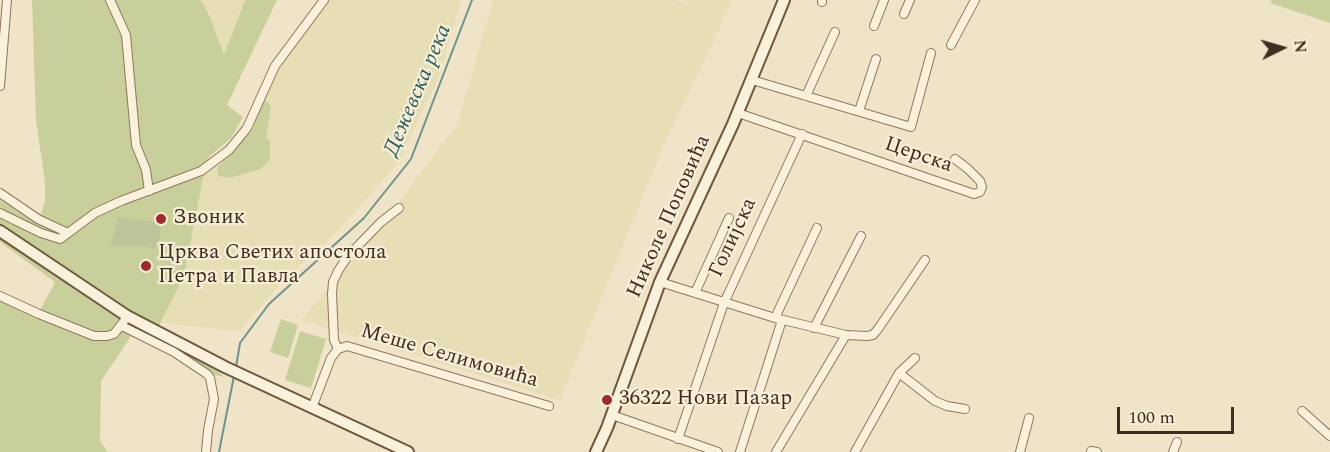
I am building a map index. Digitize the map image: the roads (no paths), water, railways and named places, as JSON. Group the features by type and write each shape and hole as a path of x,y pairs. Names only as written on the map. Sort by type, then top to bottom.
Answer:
{"main road":[{"name":"Николе Поповића","path":"596,452 612,415 660,282 738,113 784,0"},
{"path":"0,231 124,321 408,452"}],"street":[{"path":"0,87 7,0"},
{"path":"110,0 126,35 136,145 146,170 149,191"},
{"path":"0,213 41,233 60,239 95,213 201,171 229,150 247,128 275,66 324,0"},
{"path":"874,26 884,0"},
{"path":"904,14 910,0"},
{"path":"951,45 975,0"},
{"path":"806,96 836,32"},
{"path":"752,80 911,127 931,53"},
{"path":"859,111 876,59"},
{"name":"Церска","path":"738,113 974,194 980,192 980,181 955,159"},
{"name":"Голијска","path":"724,303 802,134"},
{"path":"0,193 38,219 68,233"},
{"name":"Меше Селимовића","path":"338,349 334,340 333,282 348,256 381,222 399,208"},
{"name":"Голијска","path":"695,293 729,218"},
{"path":"740,452 778,319 817,228"},
{"path":"814,328 861,236"},
{"name":"Голијска","path":"660,282 778,319 846,335 867,336 873,334 925,260"},
{"path":"0,296 39,315 94,336 110,336 117,332 124,321 210,378 214,399 206,452"},
{"path":"678,439 724,303"},
{"path":"776,452 846,335"},
{"name":"Меше Селимовића","path":"312,408 331,358 338,349 347,346 549,406"},
{"path":"855,452 899,373 915,358"},
{"path":"899,373 935,401 965,409"},
{"path":"1302,411 1330,436"},
{"path":"612,415 718,452"},
{"path":"1020,452 1029,418"},
{"path":"1173,452 1177,442"}],"waterway":[{"name":"Дежевска река","path":"236,367 240,343 269,304 364,218 411,159 472,0"},
{"name":"Дежевска река","path":"219,452 234,376"}],"place":[{"name":"Звоник","path":"161,219"},
{"name":"Црква Светих апостола Петра и Павла","path":"146,266"},
{"name":"36322 Нови Пазар","path":"607,400"}]}
